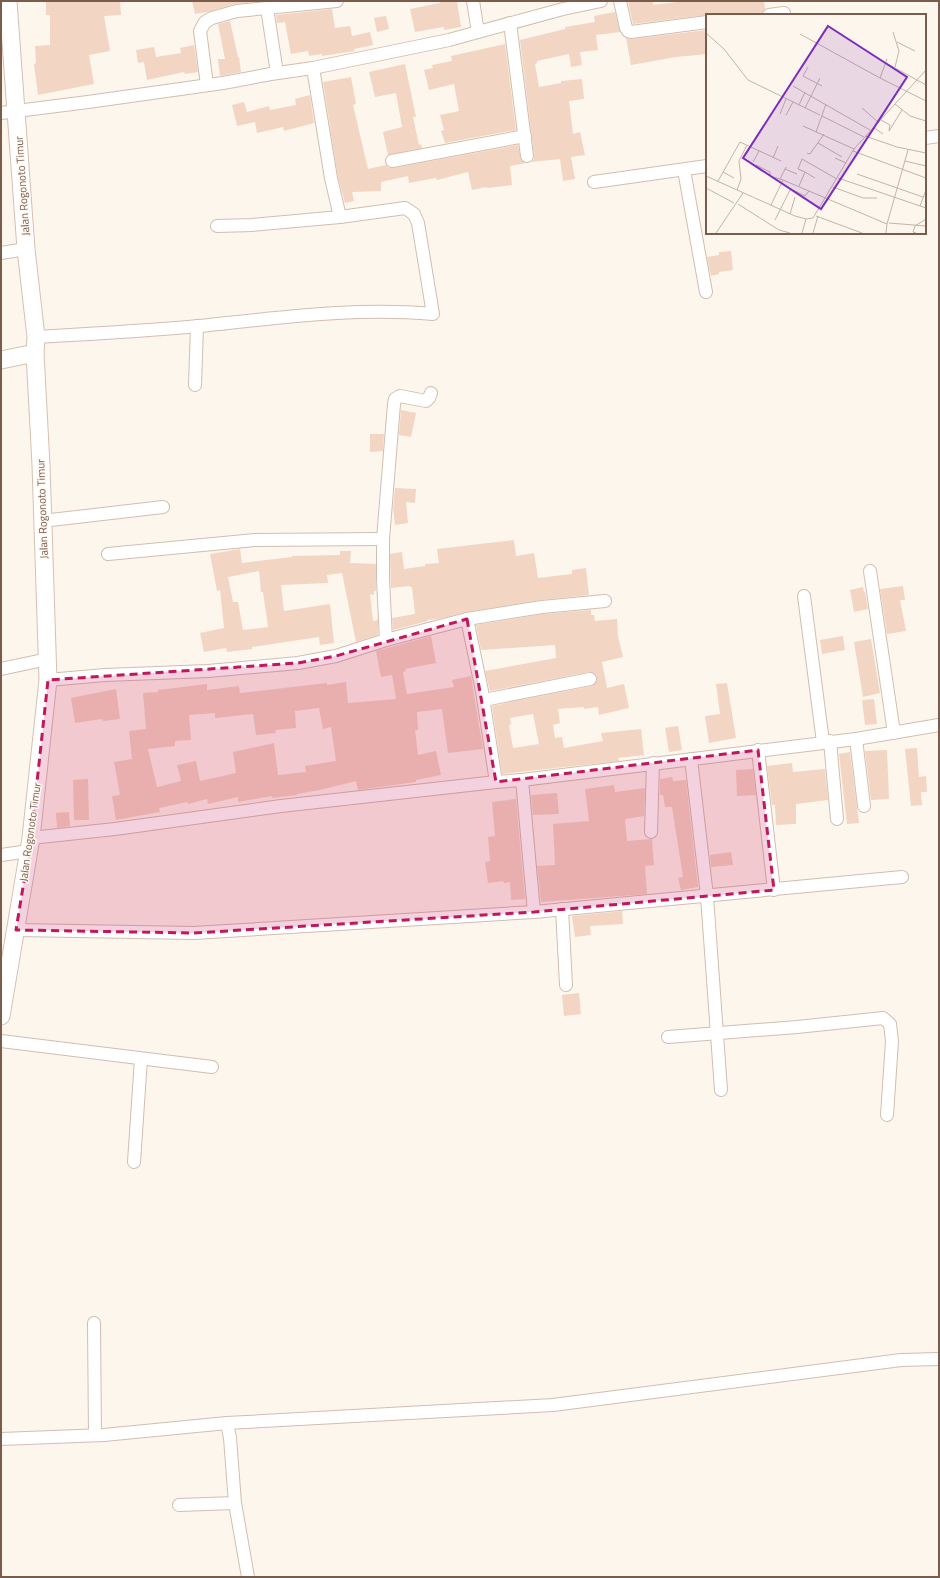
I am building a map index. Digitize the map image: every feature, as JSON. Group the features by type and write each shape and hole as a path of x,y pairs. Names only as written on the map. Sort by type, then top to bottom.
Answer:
{"street":[{"name":"Jalan Rogonoto Timur","path":"1,1016 5,970 16,930 30,844 48,680 41,465 35,345 26,249 9,111 10,38 8,1"},
{"path":"207,85 200,31 205,22 212,18 237,11 337,1"},
{"path":"473,1 478,32"},
{"path":"9,111 224,83 312,68 449,40 510,23 601,1"},
{"path":"620,1 626,28 631,32 706,22"},
{"path":"267,8 277,73"},
{"path":"776,14 784,13"},
{"path":"510,23 527,156"},
{"path":"312,68 331,178 340,217"},
{"path":"392,161 525,136"},
{"path":"926,138 939,136"},
{"path":"594,182 706,166"},
{"path":"684,170 706,292"},
{"path":"1,360 35,345 291,316 378,312 433,314 418,223 414,214 405,208 340,217 252,225 217,226"},
{"path":"1,253 26,249"},
{"path":"195,385 198,326"},
{"path":"386,640 383,579 383,538 395,399 400,396 426,401 431,393"},
{"path":"42,521 163,507"},
{"path":"108,554 255,540 383,538"},
{"path":"870,571 894,733"},
{"path":"804,596 827,741 837,820"},
{"path":"48,680 105,675 208,671 298,663 336,656 386,640 467,619 542,607 605,600"},
{"path":"467,619 484,700 496,782"},
{"path":"1,669 48,659"},
{"path":"484,700 590,679"},
{"path":"1,856 30,844 115,829 281,806 522,780 827,741 856,739 939,725"},
{"path":"856,739 864,806"},
{"path":"758,750 774,890"},
{"path":"691,759 707,896 721,1090"},
{"path":"651,832 653,763"},
{"path":"522,780 534,912"},
{"path":"16,930 194,933 534,912 902,877"},
{"path":"562,909 566,985"},
{"path":"668,1037 797,1028 883,1018 890,1024 892,1041 887,1115"},
{"path":"1,1040 212,1067"},
{"path":"134,1162 141,1059"},
{"path":"94,1323 95,1435"},
{"path":"1,1439 95,1435 227,1422 553,1405 901,1360 939,1359"},
{"path":"227,1422 230,1438 235,1503 248,1577"},
{"path":"179,1505 235,1503"}],"highlighted area":[{"path":"467,619 496,782 758,750 774,890 534,912 194,933 16,930 31,838 48,680 298,663 336,656"}],"building":[{"path":"46,1 120,1 121,15 104,16 110,51 89,55 94,84 38,95 34,64 36,63 35,46 50,45 50,15 46,15"},
{"path":"192,1 256,2 235,4 195,14"},
{"path":"440,1 457,1 461,27 444,30 444,27 415,32 410,9 440,3"},
{"path":"628,1 653,1 653,5 685,1 764,1 765,9 762,14 706,14 633,24"},
{"path":"332,9 335,28 350,26 352,36 370,32 373,45 354,49 354,51 322,56 322,54 309,56 308,51 291,54 285,22 277,23 276,15"},
{"path":"615,12 620,32 596,35 598,50 580,52 582,65 571,67 569,54 537,61 535,64 539,87 561,83 561,81 582,79 584,99 569,101 573,134 580,132 585,155 571,157 575,179 563,181 560,159 531,162 534,159 534,155 520,40 565,29 565,27 595,22 594,16"},
{"path":"386,16 389,29 377,32 374,18"},
{"path":"230,21 239,57 241,72 220,76 218,59 225,59 218,24"},
{"path":"706,30 706,54 676,57 631,65 626,38 632,39"},
{"path":"505,44 516,130 445,143 441,131 444,130 440,115 459,111 454,84 429,90 424,70 433,68 432,65 452,61 451,56"},
{"path":"194,45 198,72 185,74 184,72 147,80 144,62 138,63 136,50 154,47 156,57 181,53 180,48"},
{"path":"405,64 416,117 413,117 419,145 421,144 422,148 388,155 383,132 402,127 396,93 375,97 369,72"},
{"path":"351,77 356,104 353,105 368,169 386,165 389,168 393,168 518,145 521,160 526,163 510,166 512,185 472,190 468,172 437,180 436,178 409,183 408,176 381,182 381,191 352,192 354,201 345,203 338,177 323,82"},
{"path":"310,95 314,123 284,131 283,127 257,133 255,122 237,126 232,105 244,102 247,112 269,106 270,110 296,105 295,99"},
{"path":"731,251 733,270 719,272 719,274 711,276 707,257 719,255 719,252"},
{"path":"401,410 416,413 411,437 399,435"},
{"path":"370,434 384,434 383,451 370,452"},
{"path":"395,488 416,489 415,503 406,502 408,523 395,525 393,509"},
{"path":"514,540 516,556 534,553 538,578 572,574 572,570 586,568 589,595 541,600 466,612 438,619 427,620 428,621 393,630 392,618 415,614 412,587 391,588 390,554 402,552 404,569 425,566 425,564 439,563 437,549"},
{"path":"240,549 242,563 292,556 340,555 340,551 351,551 350,563 376,564 376,591 374,591 374,595 370,594 373,621 378,620 378,635 356,642 342,573 327,575 328,583 281,585 284,611 330,604 334,643 320,645 319,637 252,647 252,649 227,652 226,648 204,652 200,633 224,628 220,590 217,591 210,554","holes":["259,571 261,592 263,592 268,627 243,630 238,602 233,602 228,577"]},
{"path":"903,586 905,600 900,600 906,631 887,634 880,589"},
{"path":"863,587 868,609 854,612 850,590"},
{"path":"591,610 591,615 594,615 595,621 617,619 618,636 623,657 602,662 607,688 624,684 629,708 599,715 598,707 584,709 584,707 558,709 560,723 553,725 555,738 562,737 564,748 603,741 601,733 641,729 644,755 618,758 619,761 502,774 492,706 591,686 595,684 597,678 595,674 589,672 490,691 485,671 556,658 555,645 481,650 476,625 543,614","holes":["533,714 539,744 513,748 509,725 511,725 510,718"]},
{"path":"431,636 436,663 405,669 406,671 403,672 407,694 454,687 452,680 471,676 483,749 448,753 442,709 417,712 418,730 415,730 418,755 436,751 441,775 416,780 416,782 358,790 356,781 297,795 272,798 272,796 238,802 238,797 208,804 207,799 188,804 187,802 159,808 160,812 116,820 112,796 120,795 114,762 132,759 129,731 146,729 143,693 207,684 207,690 239,686 240,693 346,682 348,703 396,699 392,675 381,677 376,651","holes":["319,708 323,729 331,727 336,761 305,766 306,772 278,775 274,743 233,752 236,773 200,781 196,761 177,765 181,781 157,787 148,749 175,746 175,741 191,740 189,715 215,713 215,718 253,714 256,735 276,733 275,730 296,728 295,711"]},
{"path":"843,636 845,650 822,654 820,640"},
{"path":"871,639 880,693 863,697 854,642"},
{"path":"727,683 736,738 709,743 705,716 720,714 716,684"},
{"path":"116,689 120,719 103,721 102,719 75,723 71,698"},
{"path":"874,699 877,724 865,725 862,700"},
{"path":"678,726 682,750 669,752 665,728"},
{"path":"917,748 919,777 926,776 927,792 921,792 922,805 911,806 905,749"},
{"path":"887,750 889,799 871,800 865,751"},
{"path":"850,752 859,823 847,824 839,754"},
{"path":"792,763 793,772 825,769 828,800 796,804 796,824 776,825 775,805 772,805 767,766"},
{"path":"753,769 756,795 737,796 736,770"},
{"path":"672,777 673,781 686,780 698,887 681,890 678,878 683,877 672,807 665,807 663,795 660,795 660,779"},
{"path":"88,779 89,820 74,820 73,780"},
{"path":"614,785 615,792 645,788 644,816 625,819 627,841 652,839 654,865 645,866 647,894 541,902 537,866 555,865 553,824 589,821 585,789"},
{"path":"557,793 559,814 533,815 531,795"},
{"path":"516,799 525,899 511,900 510,882 504,883 503,881 488,883 485,862 490,861 488,837 495,836 492,802"},
{"path":"69,812 70,826 57,828 56,813"},
{"path":"731,852 733,865 711,867 710,855"},
{"path":"622,911 623,924 590,926 591,935 575,937 572,916"},
{"path":"579,993 581,1014 564,1016 562,995"}]}
